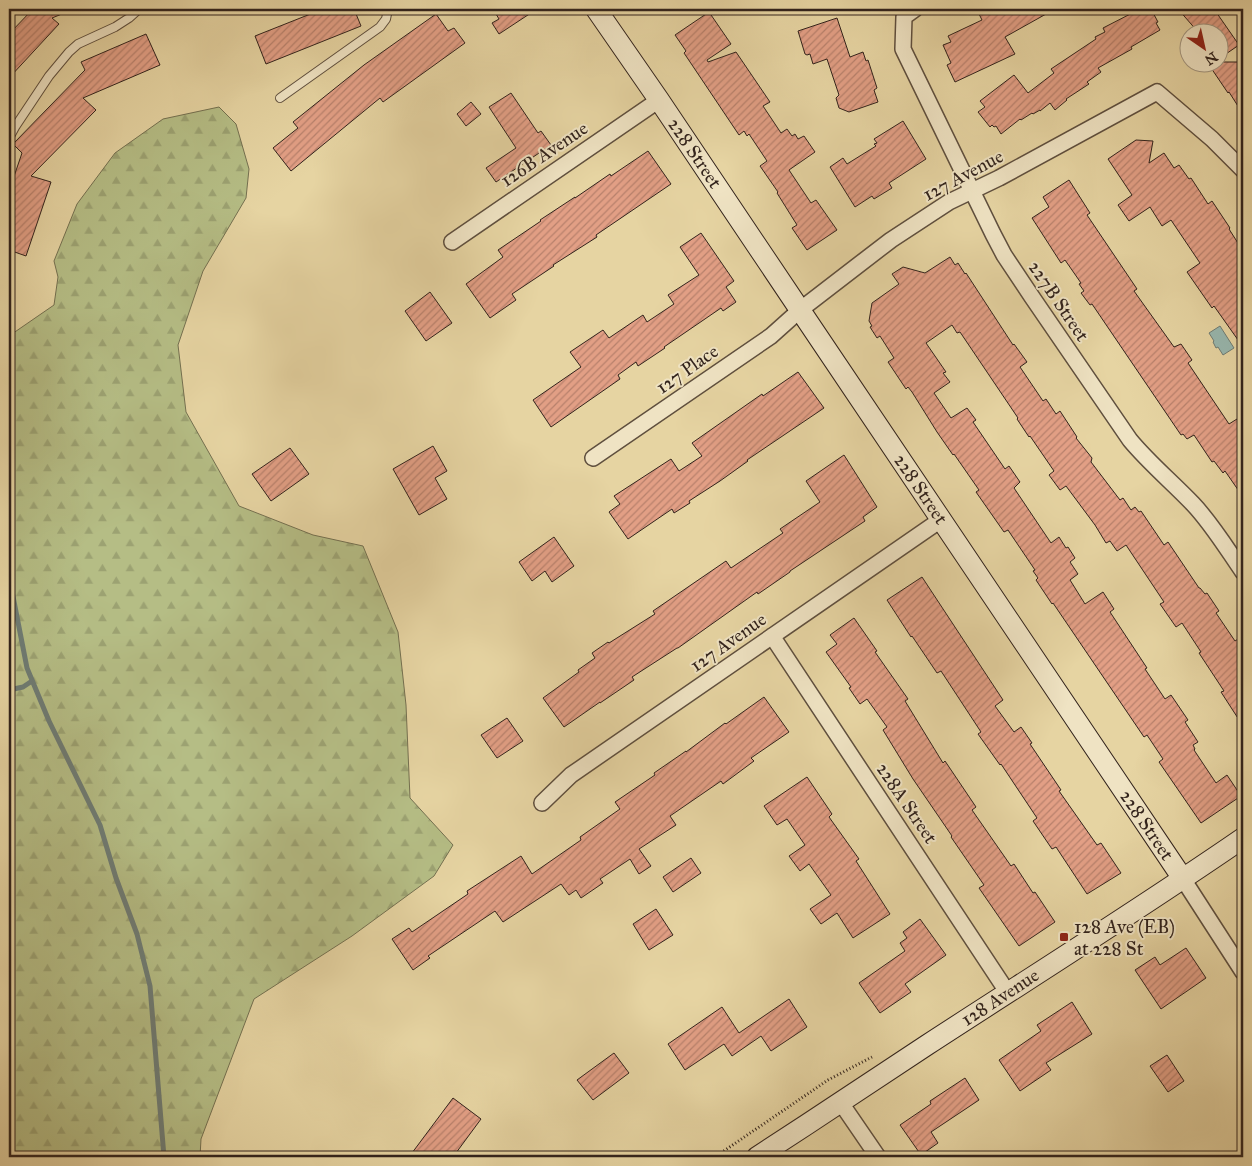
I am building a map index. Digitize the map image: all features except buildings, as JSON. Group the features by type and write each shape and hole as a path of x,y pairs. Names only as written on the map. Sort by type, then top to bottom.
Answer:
{"street":[{"name":"228 Street","path":"596,9 660,100 942,519 1243,972"},
{"name":"227B Street","path":"909,13 903,49 971,191 1004,254 1116,420 1141,453 1203,516 1243,572"},
{"name":"127 Avenue","path":"800,310 892,240 949,202 999,178 1157,92 1212,139 1243,170"},
{"name":"126B Avenue","path":"452,242 660,100"},
{"name":"127 Place","path":"593,458 771,336 800,310"},
{"name":"127 Avenue","path":"542,803 571,775 942,519"},
{"name":"228A Street","path":"772,636 1008,992"},
{"name":"128 Avenue","path":"757,1157 1243,838"},
{"path":"841,1103 878,1157"}],"lane":[{"path":"9,138 49,76 69,52 78,44 130,18 139,9"},
{"path":"280,98 380,27 386,19 388,9"}],"path":[{"path":"715,1157 828,1080 879,1054"}],"green space":[{"path":"219,107 236,124 249,169 246,198 203,271 178,345 186,412 239,506 313,535 363,546 398,632 406,705 410,798 453,845 434,876 352,936 254,999 201,1139 200,1157 9,1157 9,336 54,305 58,277 54,261 77,204 115,153 163,119"}],"water":[{"path":"1220,326 1234,348 1223,355 1218,347 1216,348 1209,333"}],"waterway":[{"path":"9,576 27,668 49,721 100,825 116,878 137,934 150,986 164,1157"},
{"path":"9,690 23,687 32,681"}],"place":[{"name":"128 Ave (EB) at 228 St","path":"1064,937"}]}
